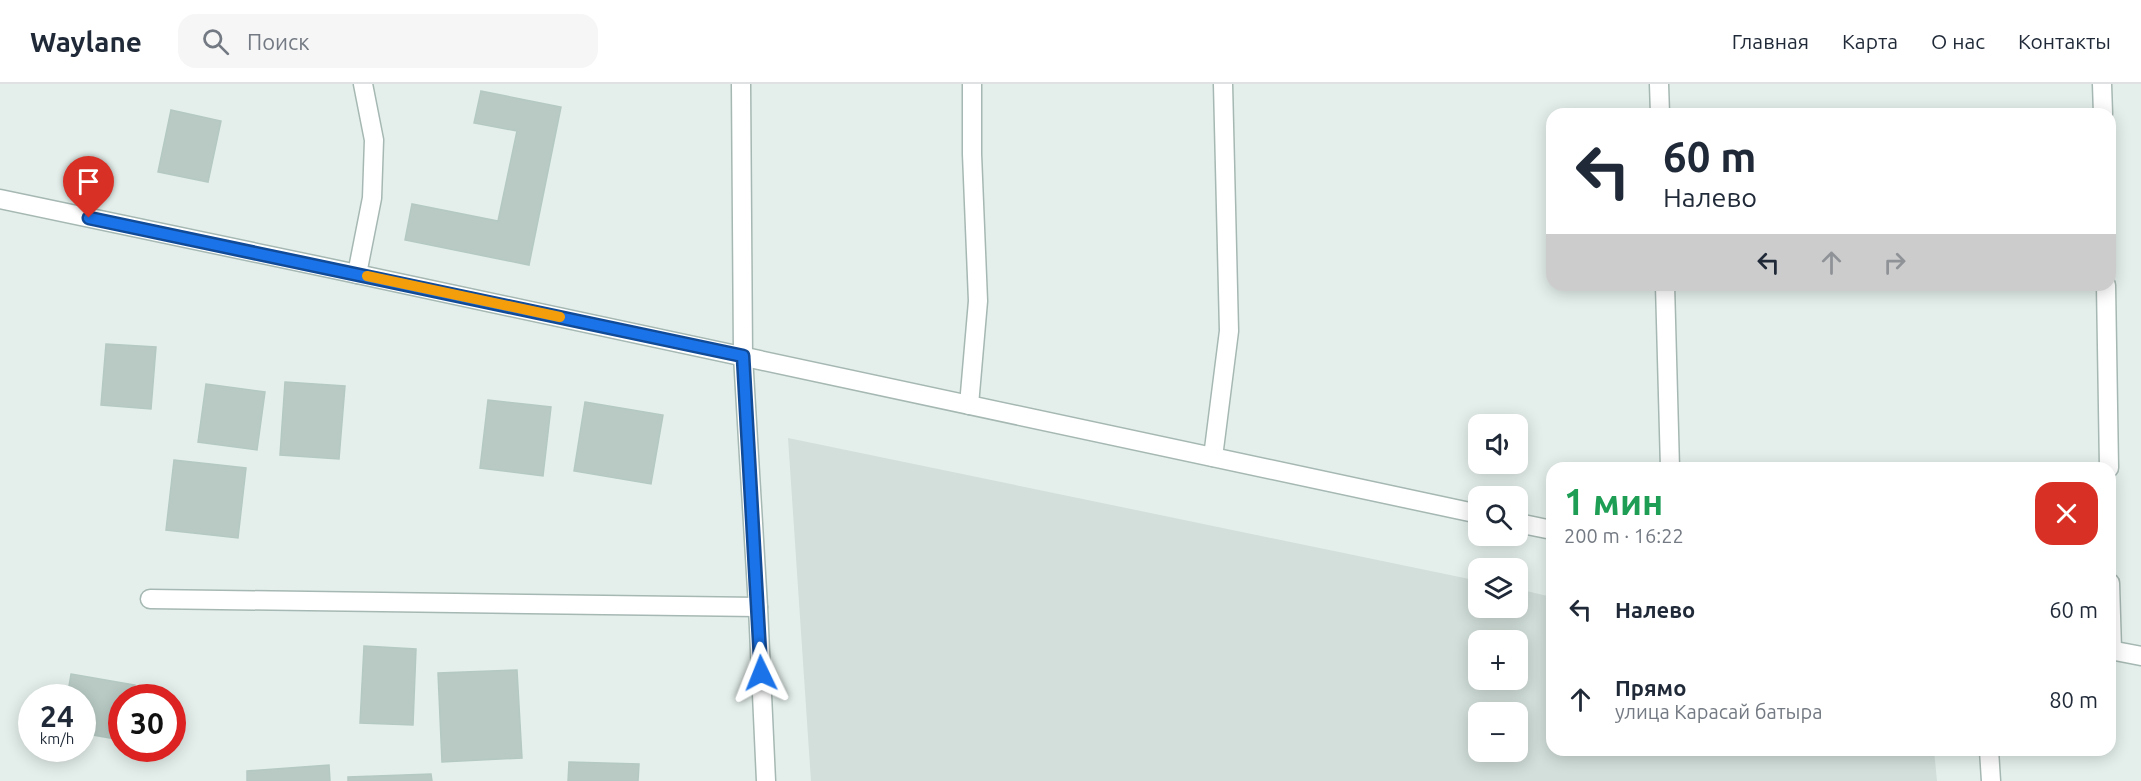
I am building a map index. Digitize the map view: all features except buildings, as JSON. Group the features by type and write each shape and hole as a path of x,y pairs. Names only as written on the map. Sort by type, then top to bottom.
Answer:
{"street":[{"path":"357,274 372,198 374,140 363,84"},
{"path":"741,84 743,356 766,781"},
{"path":"969,405 978,301 972,154 972,84"},
{"path":"1213,457 1229,331 1223,84"},
{"path":"1659,84 1660,108"},
{"path":"2102,84 2103,108"},
{"path":"0,199 1468,512"},
{"path":"1665,291 1670,462"},
{"path":"2106,291 2109,462"},
{"path":"1528,525 1546,529"},
{"path":"150,599 758,608"},
{"path":"2116,651 2141,656"},
{"path":"1989,756 1991,781"}],"shaded area":[{"path":"788,438 1468,579 1468,618 1528,618 1528,591 1546,596 1546,756 1935,756 1937,781 811,781"}],"slow traffic":[{"path":"367,276 560,317"}],"route":[{"path":"89,218 743,356 761,673"}]}
